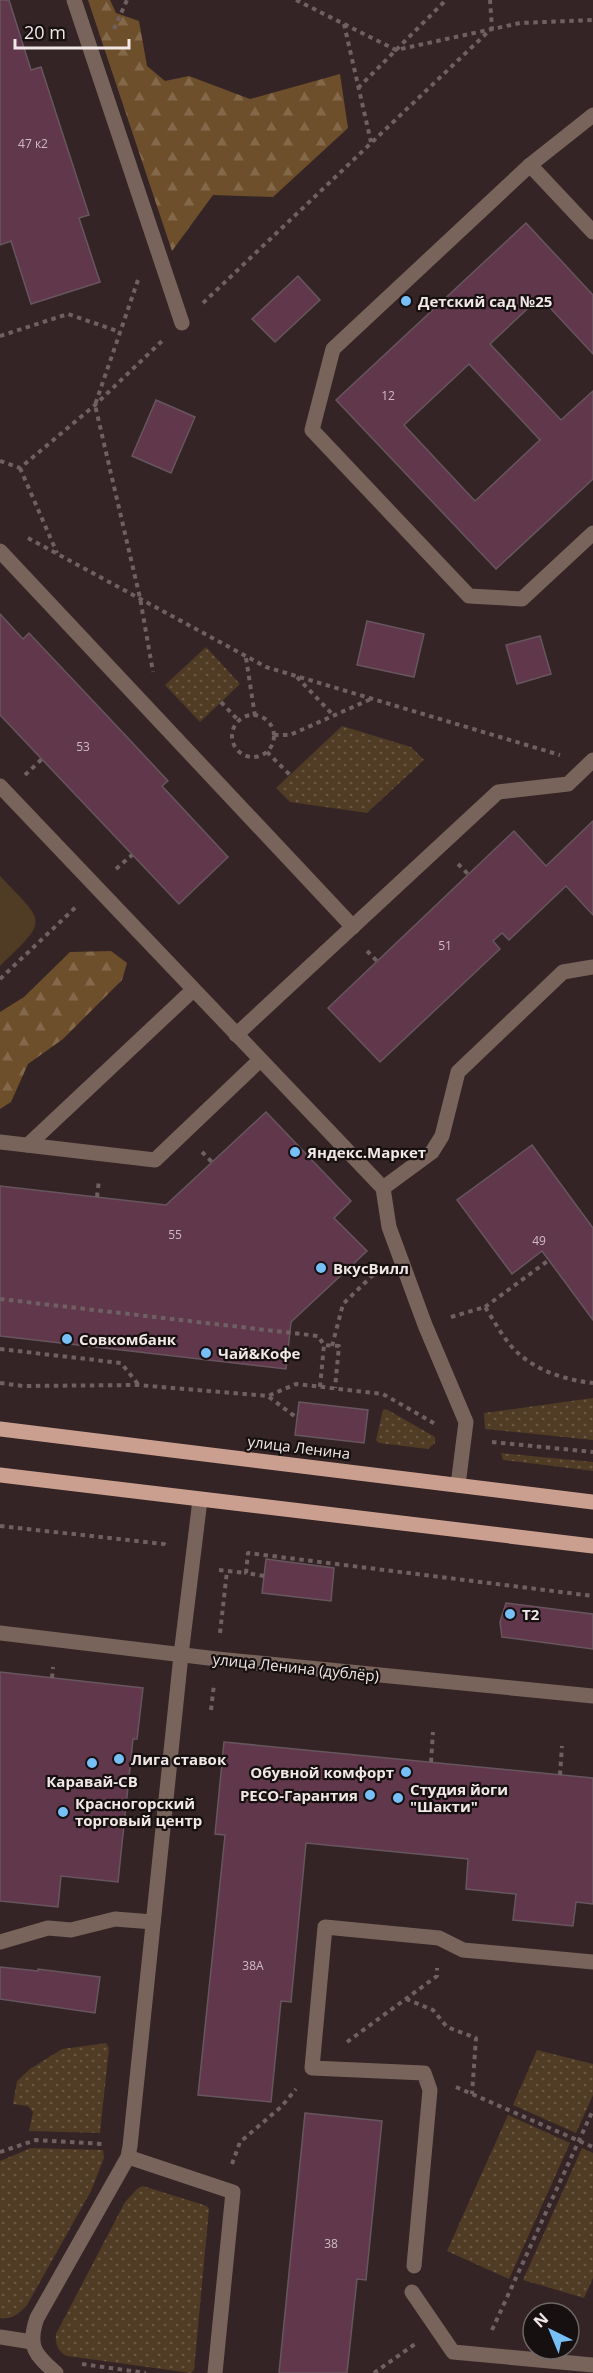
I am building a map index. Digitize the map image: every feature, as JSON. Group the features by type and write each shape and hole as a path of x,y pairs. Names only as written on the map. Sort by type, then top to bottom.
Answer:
{"main road":[{"name":"улица Ленина","path":"0,1429 593,1502"},
{"path":"0,1475 593,1546"}],"street":[{"path":"74,0 182,323"},
{"path":"593,115 530,165 333,349 312,430 469,596 522,598 593,533"},
{"path":"530,165 593,232"},
{"path":"0,551 353,927"},
{"path":"236,1035 498,792 568,784 591,762"},
{"path":"0,786 383,1188 389,1227 425,1325 466,1422 458,1485"},
{"path":"383,1188 432,1152 442,1136 458,1072 563,972 593,967"},
{"path":"28,1145 194,990"},
{"path":"0,1142 155,1160 260,1060"},
{"path":"50,2368 37,2354 32,2342 37,2318 129,2151 181,1655 200,1500"},
{"name":"улица Ленина (дублёр)","path":"0,1634 181,1655 593,1696"},
{"path":"0,1942 48,1928 71,1930 115,1919 153,1922"},
{"path":"414,2266 430,2090 424,2073 312,2068 325,1927 439,1938 463,1950 593,1962"},
{"path":"129,2151 233,2192 215,2373"},
{"path":"412,2292 453,2352 593,2365"},
{"path":"0,2337 32,2342"}],"path":[{"path":"296,0 396,50 520,23 593,20"},
{"path":"358,88 446,0"},
{"path":"490,0 492,28"},
{"path":"344,24 372,143"},
{"path":"20,468 95,405 492,28"},
{"path":"138,279 95,405 140,598 154,678"},
{"path":"0,336 68,314 120,332"},
{"path":"0,461 20,468 57,554"},
{"path":"19,533 266,667 591,762"},
{"path":"246,657 255,716"},
{"path":"296,676 333,715"},
{"path":"274,735 290,735 372,698"},
{"path":"221,702 239,721"},
{"path":"247,716 255,716 265,719 272,726 273,744 259,757 250,757 235,747 232,738 234,728 239,721 247,716"},
{"path":"267,752 290,775"},
{"path":"0,979 96,888"},
{"path":"332,1346 343,1304 382,1267 383,1233 389,1227"},
{"path":"425,1325 485,1307 549,1260"},
{"path":"0,1299 318,1336 324,1345 320,1387"},
{"path":"485,1307 517,1353 545,1371 575,1381 593,1383"},
{"path":"324,1345 339,1346 335,1388"},
{"path":"0,1349 121,1363 138,1384"},
{"path":"0,1383 23,1386 138,1384 268,1396 296,1384 335,1388 383,1394 463,1440 593,1452"},
{"path":"268,1396 297,1418"},
{"path":"0,1526 164,1544 192,1567 264,1576"},
{"path":"246,1573 248,1553 593,1596"},
{"path":"219,1638 227,1571"},
{"path":"52,1672 52,1678"},
{"path":"211,1710 215,1678"},
{"path":"431,1762 433,1732"},
{"path":"560,1775 562,1746"},
{"path":"223,2189 240,2142 281,2107 312,2068 437,1976 439,1938"},
{"path":"406,1999 433,2010 447,2027 476,2038 472,2094"},
{"path":"424,2073 593,2147"},
{"path":"481,2354 593,2110"},
{"path":"0,2152 36,2140 129,2151"},
{"path":"374,2373 437,2328"},
{"path":"50,2368 77,2364 146,2373"}],"shaded area":[{"path":"206,647 240,684 200,722 165,685"},
{"path":"342,726 411,747 424,760 367,813 290,802 276,788"},
{"path":"0,876 26,904 36,921 34,930 27,939 0,966"},
{"path":"593,1398 593,1440 485,1429 484,1413"},
{"path":"386,1409 435,1437 435,1443 428,1449 379,1443 376,1440 383,1410"},
{"path":"501,1453 593,1462 593,1471 503,1460"},
{"path":"106,2043 109,2048 100,2133 29,2131 33,2112 28,2106 13,2104 17,2081 30,2069 62,2049"},
{"path":"537,2050 593,2064 593,2095 576,2133 513,2105"},
{"path":"508,2115 570,2143 509,2279 447,2251"},
{"path":"31,2148 103,2150 104,2158 91,2191 27,2305 15,2315 0,2318 0,2161"},
{"path":"582,2148 593,2153 593,2278 584,2298 523,2280"},
{"path":"143,2186 207,2206 209,2209 194,2370 191,2373 67,2356 59,2350 57,2344 56,2334 125,2202 138,2188"}],"green space":[{"path":"88,0 110,0 116,13 139,21 147,66 165,81 189,76 250,99 340,74 348,128 273,197 213,195 172,251"},
{"path":"111,951 127,963 122,980 63,1039 28,1064 11,1102 0,1109 0,1012 24,997 70,952"}],"building":[{"path":"0,0 9,0 31,70 41,67 89,215 79,218 100,282 31,304 11,241 0,245"},
{"path":"526,223 593,295 593,354 540,297 490,344 561,420 593,391 593,479 496,569 336,400","holes":["469,364 540,440 475,501 404,425"]},
{"path":"298,276 320,300 275,342 252,319"},
{"path":"156,400 195,417 171,473 132,456"},
{"path":"0,614 23,639 29,633 127,737 168,781 162,786 228,857 179,904 0,715"},
{"path":"367,621 424,634 414,677 357,665"},
{"path":"540,636 551,674 517,684 506,645"},
{"path":"593,821 593,915 566,886 509,940 502,933 493,941 500,949 380,1062 328,1008 514,831 546,866"},
{"path":"266,1112 351,1201 334,1218 367,1251 291,1322 286,1369 0,1336 0,1186 166,1205"},
{"path":"532,1145 593,1228 593,1320 542,1251 512,1274 457,1200"},
{"path":"299,1402 368,1410 364,1443 295,1435"},
{"path":"266,1559 334,1568 331,1601 262,1593"},
{"path":"506,1603 593,1614 593,1649 502,1637 500,1622"},
{"name":"Красногорский торговый центр","path":"0,1672 143,1688 137,1739 133,1739 118,1882 61,1876 58,1907 0,1901"},
{"path":"224,1742 593,1778 593,1904 576,1902 573,1926 513,1920 516,1894 466,1889 468,1859 306,1843 291,2002 281,2001 271,2102 198,2095 225,1835 215,1834"},
{"path":"0,1967 100,1977 95,2013 0,1999"},
{"path":"305,2113 382,2121 366,2280 357,2279 347,2373 279,2373"}],"place":[{"name":"Детский сад №25","path":"406,301"},
{"name":"Яндекс.Маркет","path":"295,1152"},
{"name":"ВкусВилл","path":"321,1268"},
{"name":"Совкомбанк","path":"67,1339"},
{"name":"Чай&Кофе","path":"206,1353"},
{"name":"T2","path":"510,1614"},
{"name":"Лига ставок","path":"119,1759"},
{"name":"Каравай-СВ","path":"92,1763"},
{"name":"Обувной комфорт","path":"406,1772"},
{"name":"РЕСО-Гарантия","path":"370,1795"},
{"name":"Студия йоги \"Шакти\"","path":"398,1798"},
{"name":"Красногорский торговый центр","path":"63,1812"}]}
